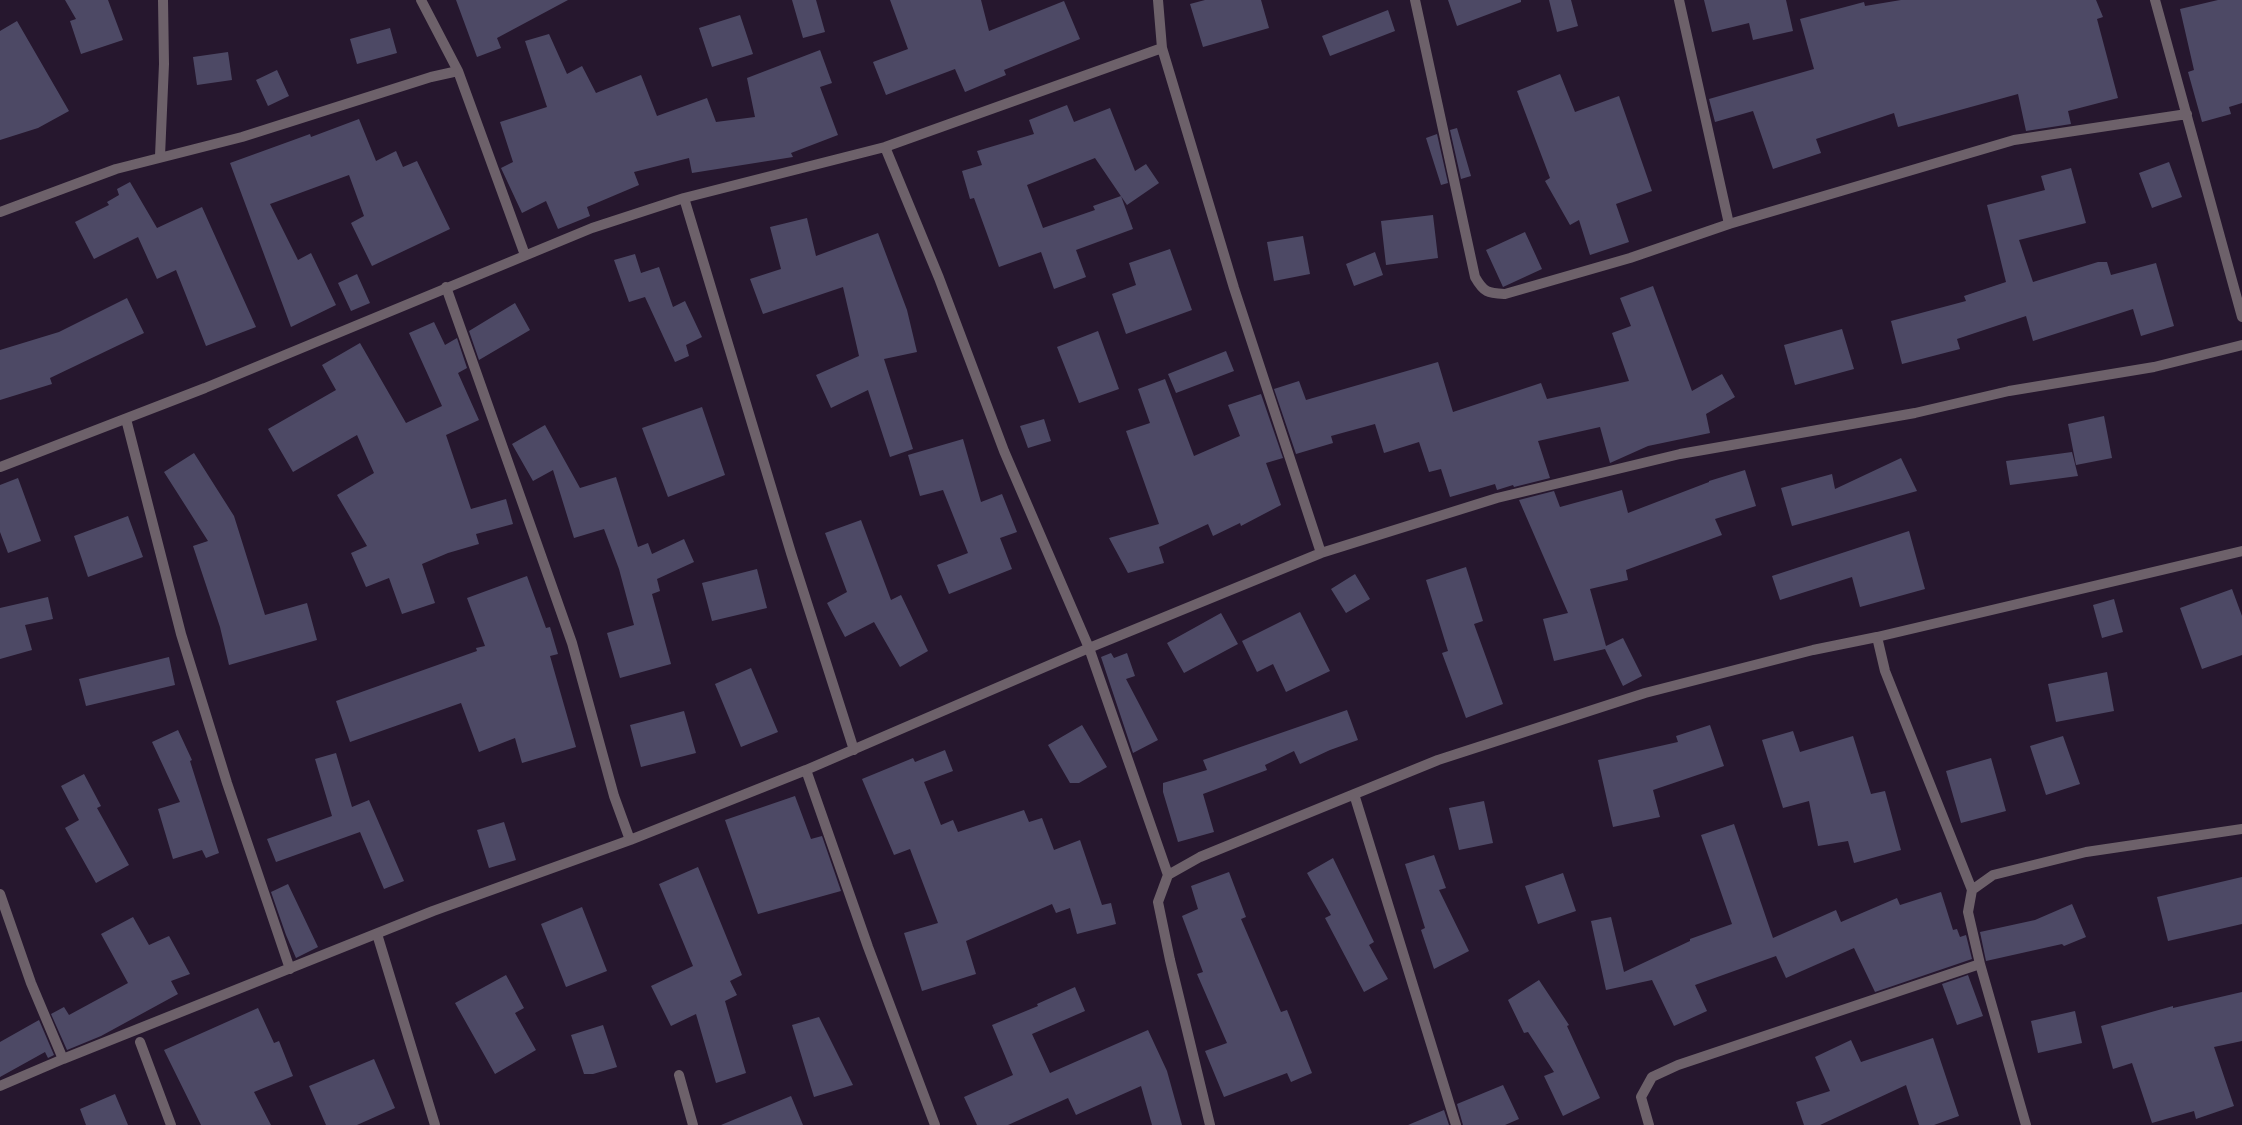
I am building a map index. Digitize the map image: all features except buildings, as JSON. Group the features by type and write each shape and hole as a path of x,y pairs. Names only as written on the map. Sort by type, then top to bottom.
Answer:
{"street":[{"path":"160,156 164,64 163,0"},
{"path":"421,0 458,71 525,256"},
{"path":"1158,0 1162,48 1234,288 1321,553"},
{"path":"1415,0 1475,277 1482,288 1490,293 1505,294 1630,258 1729,224 2014,140 2187,114"},
{"path":"1679,0 1729,224"},
{"path":"2155,0 2242,317"},
{"path":"0,467 126,418 592,228 684,198 885,148 1162,48"},
{"path":"0,212 116,169 160,156 242,137 431,77 458,71"},
{"path":"885,148 939,278 1004,451 1089,648 1168,875"},
{"path":"684,198 791,553 854,750"},
{"path":"446,287 572,643 614,796 630,840"},
{"path":"0,1086 433,911 630,840 806,770 1089,648 1321,553 1497,498 1680,454 1915,413 2009,391 2154,367 2242,345"},
{"path":"126,418 181,634 227,783 290,969"},
{"path":"1210,1125 1158,902 1168,875 1200,856 1438,760 1644,693 1813,650 1877,637 2242,551"},
{"path":"1877,637 1885,671 1972,890 1968,912 1980,964 2026,1125"},
{"path":"806,770 868,947 935,1125"},
{"path":"1354,794 1456,1125"},
{"path":"1972,890 1993,875 2086,852 2242,829"},
{"path":"0,894 31,983 63,1059"},
{"path":"377,934 435,1125"},
{"path":"1649,1125 1641,1097 1652,1077 1678,1065 1980,964"},
{"path":"140,1042 172,1125"},
{"path":"679,1075 693,1125"}]}
